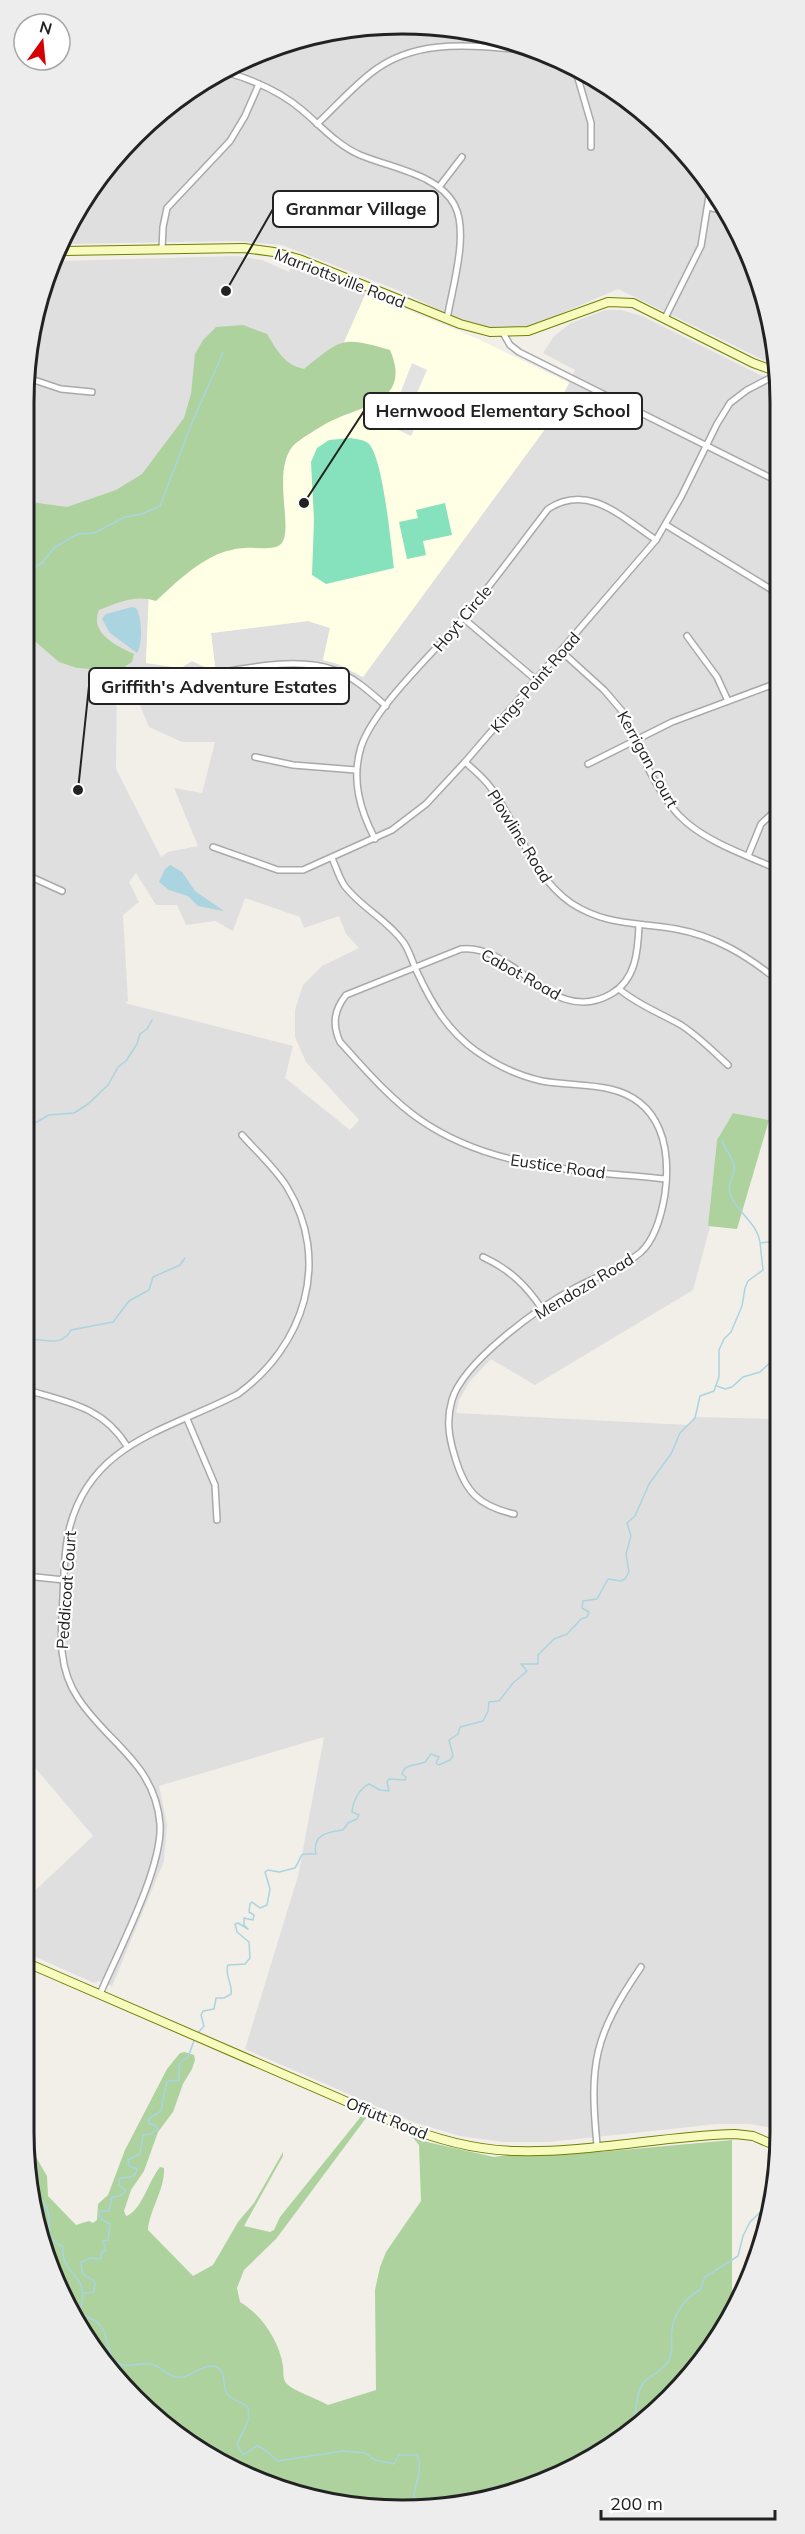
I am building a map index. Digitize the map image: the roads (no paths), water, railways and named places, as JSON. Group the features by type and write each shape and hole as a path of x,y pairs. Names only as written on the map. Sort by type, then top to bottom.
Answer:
{"street":[{"path":"317,124 370,74 409,52 452,45 503,48"},
{"path":"235,75 260,84 288,99 333,138 360,155 439,187 456,207 461,228 447,319"},
{"path":"578,80 591,123 591,147"},
{"path":"162,249 167,208 230,141 260,84"},
{"path":"439,187 462,157"},
{"path":"665,318 700,246 709,199"},
{"path":"708,207 715,209"},
{"name":"Marriottsville Road","path":"68,251 244,248 282,254 447,319 476,329 503,333 537,328 613,302 638,304 742,358 769,369"},
{"path":"503,333 510,345 519,352 770,478"},
{"name":"Kings Point Road","path":"213,847 288,871 303,870 392,831 426,804 465,762 656,540 730,403 747,390 770,378"},
{"path":"35,381 61,389 92,392"},
{"name":"Hoyt Circle","path":"375,839 360,806 357,770 364,740 386,706 463,618 548,509 560,501 582,498 604,505 656,540"},
{"path":"666,525 770,589"},
{"path":"463,618 535,679"},
{"path":"687,636 717,676 728,701"},
{"name":"Kerrigan Court","path":"561,651 614,699 665,798 685,822 718,842 770,866"},
{"path":"192,677 291,663 321,666 359,683 386,706"},
{"path":"588,764 672,722 770,686"},
{"path":"255,757 293,765 357,770"},
{"name":"Plowline Road","path":"465,762 490,788 541,873 555,889 585,911 618,923 681,930 722,943 770,975"},
{"path":"748,856 761,824 770,816"},
{"name":"Mendoza Road","path":"332,858 346,887 405,944 430,1000 457,1035 487,1059 507,1069 541,1080 621,1092 643,1107 662,1133 668,1159 666,1179 661,1210 646,1246 630,1260 570,1291 515,1328 464,1376 452,1397 448,1431 465,1485 496,1510 514,1514"},
{"path":"34,878 62,891"},
{"path":"639,925 636,961 619,989 634,1002 697,1036 728,1065"},
{"name":"Cabot Road","path":"369,1073 340,1042 335,1025 337,1006 346,995 356,990 447,952 470,948 492,954 540,988 566,998 591,1001 602,999 619,989"},
{"name":"Eustice Road","path":"369,1073 396,1102 418,1118 447,1137 492,1155 532,1165 666,1179"},
{"name":"Peddicoat Court","path":"100,1994 154,1867 160,1842 160,1824 155,1798 143,1772 85,1708 68,1678 61,1646 68,1532 78,1503 94,1477 127,1446 238,1394 267,1370 289,1340 303,1304 308,1270 308,1251 302,1219 287,1188 242,1135"},
{"path":"483,1257 507,1269 542,1309"},
{"path":"34,1392 75,1404 100,1416 119,1433 127,1446"},
{"path":"187,1419 215,1485 217,1520"},
{"path":"34,1577 64,1580"},
{"name":"Offutt Road","path":"34,1966 396,2123 437,2138 477,2147 516,2151 735,2134 759,2138 770,2143"},
{"path":"597,2145 593,2088 598,2048 614,2008 641,1967"}],"water":[{"path":"136,608 141,624 137,653 110,633 102,619 106,614"},
{"path":"170,865 182,872 195,891 224,911 198,906 188,896 169,890 159,882 165,869"}],"waterway":[{"path":"34,567 42,563 55,547 78,534 94,533 125,517 142,514 160,506 193,420 223,353"},
{"path":"34,1124 49,1115 74,1113 88,1104 108,1085 118,1067 126,1061 137,1044 140,1034 147,1029 152,1020"},
{"path":"722,1140 735,1169 729,1186 730,1193 755,1229 760,1242"},
{"path":"197,2034 204,2026 201,2015 203,2011 214,2009 216,1998 224,1998 231,1994 227,1973 228,1965 245,1964 250,1958 249,1942 237,1932 235,1924 238,1923 248,1929 244,1925 244,1918 253,1920 254,1915 249,1912 250,1904 252,1902 260,1908 267,1905 270,1889 265,1872 268,1870 279,1872 295,1868 302,1855 316,1854 316,1843 322,1836 343,1830 348,1823 357,1819 359,1815 352,1812 357,1796 365,1786 369,1784 380,1790 389,1791 387,1782 389,1779 405,1780 403,1770 411,1765 425,1762 431,1754 439,1757 436,1763 439,1765 450,1760 453,1756 449,1740 458,1734 460,1727 483,1721 489,1702 499,1701 513,1683 527,1671 521,1664 538,1664 538,1655 554,1639 567,1634 581,1619 587,1617 589,1612 582,1608 583,1601 597,1599 608,1579 621,1581 625,1579 629,1572 626,1554 631,1536 627,1523 635,1516 649,1484 671,1454 680,1433 695,1418 700,1396 714,1391 719,1377 719,1350 724,1339 731,1332 742,1306 748,1281 763,1270 760,1243 770,1242"},
{"path":"34,1339 57,1341 67,1336 71,1330 113,1322 129,1301 149,1290 153,1277 180,1265 185,1258"},
{"path":"717,1386 725,1389 732,1387 743,1377 760,1372 770,1363"},
{"path":"84,2293 94,2292 95,2282 82,2273 81,2262 91,2258 101,2259 101,2253 106,2250 103,2241 108,2240 110,2224 101,2219 99,2213 109,2211 112,2197 120,2196 126,2191 119,2185 119,2179 133,2176 136,2172 137,2169 129,2166 128,2160 140,2154 143,2135 151,2134 158,2129 155,2125 149,2124 148,2119 161,2111 168,2081 179,2080 179,2064 188,2057 195,2038"},
{"path":"41,2199 49,2216 51,2238 63,2247 66,2264 82,2289 80,2309"},
{"path":"635,2416 641,2387 666,2365 670,2357 673,2323 678,2311 690,2297 700,2290 705,2277 738,2256 743,2236 750,2222 761,2211"},
{"path":"83,2314 102,2327 111,2354 122,2365 150,2364 178,2377 187,2376 209,2366 220,2369 228,2395 248,2407 249,2419 237,2444 243,2455 257,2446 278,2461 343,2451 365,2453 375,2460 394,2464 399,2455 417,2455 420,2465 414,2497 416,2499"}],"place":[{"name":"Granmar Village","path":"226,291"},
{"name":"Hernwood Elementary School","path":"304,503"},
{"name":"Griffith's Adventure Estates","path":"78,790"}]}
